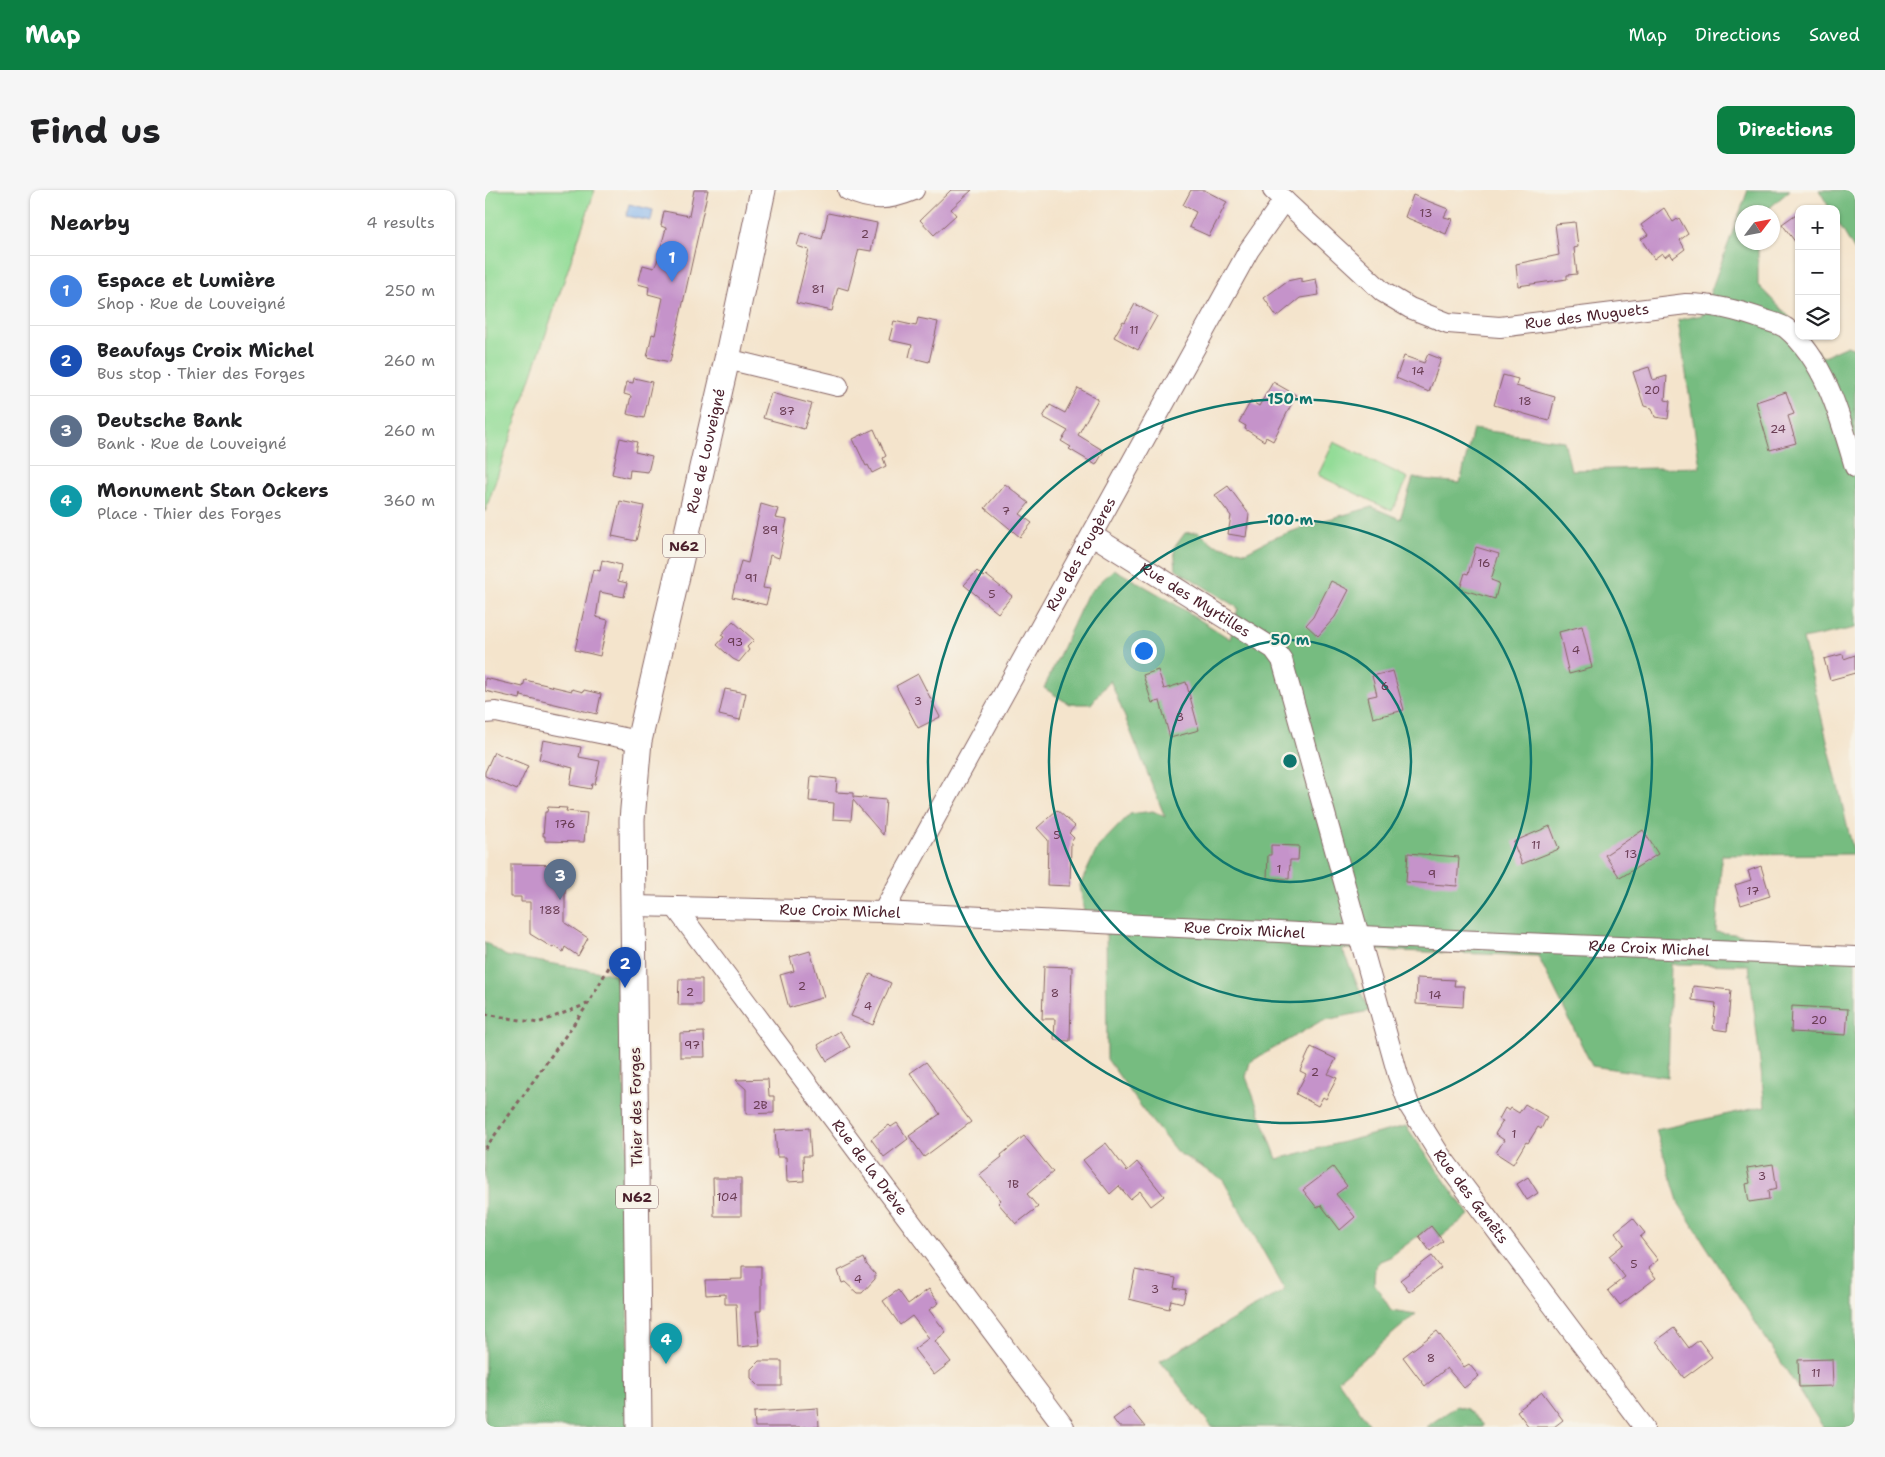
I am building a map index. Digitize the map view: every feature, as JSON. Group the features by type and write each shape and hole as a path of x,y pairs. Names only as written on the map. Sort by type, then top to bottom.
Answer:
{"main road":[{"name":"Rue de Louveigné","path":"634,906 632,820 639,741 727,359 763,190"},
{"name":"N62","path":"628,968 634,906"},
{"name":"Thier des Forges","path":"628,968 639,1427"}],"street":[{"path":"849,190 860,196 872,198 895,197 914,190"},
{"name":"Rue des Muguets","path":"1279,195 1383,292 1410,308 1448,323 1500,327 1686,304 1701,304 1737,309 1785,327 1815,360 1839,412 1855,467"},
{"name":"Rue des Fougères","path":"883,912 1279,195"},
{"path":"727,359 838,386"},
{"name":"Rue des Myrtilles","path":"1092,534 1274,649 1283,660 1360,936"},
{"path":"485,713 495,712 639,741"},
{"name":"Rue Croix Michel","path":"634,906 883,912 1360,936 1855,957"},
{"name":"Rue de la Drève","path":"675,907 1064,1427"},
{"name":"Rue des Genêts","path":"1360,936 1398,1075 1410,1107 1440,1156 1644,1427"}],"path":[{"path":"485,1149 588,1004 609,967 628,968"},
{"path":"485,1014 539,1023 588,1004"}],"green space":[{"path":"485,190 595,190 485,512"},
{"path":"1748,190 1790,190 1773,205 1742,205"},
{"path":"1819,190 1855,190 1855,251 1840,226 1840,205 1828,205"},
{"path":"1735,225 1735,250 1758,250 1758,285 1795,323 1795,340 1809,340 1822,357 1847,346 1855,349 1855,628 1803,639 1854,854 1722,855 1716,932 1855,948 1855,1427 1823,1427 1679,1204 1656,1130 1765,1106 1749,965 1671,964 1668,1077 1592,1066 1538,956 1342,949 1369,1011 1321,1021 1250,1062 1246,1077 1277,1159 1406,1126 1469,1215 1440,1237 1431,1226 1390,1257 1380,1261 1375,1267 1374,1283 1391,1310 1416,1314 1338,1380 1371,1427 1212,1427 1160,1361 1285,1290 1223,1180 1177,1152 1150,1119 1107,1059 1106,915 1084,913 1080,885 1098,847 1130,814 1153,811 1165,817 1110,680 1091,704 1069,704 1044,688 1087,595 1114,569 1167,599 1230,639 1238,608 1176,569 1174,548 1185,533 1198,532 1215,545 1246,552 1271,539 1318,522 1372,507 1400,519 1413,478 1460,483 1473,429 1564,441 1571,470 1700,467 1678,320 1702,315"},
{"path":"1334,442 1408,478 1392,511 1318,475"},
{"path":"485,942 506,956 619,975 628,1162 629,1427 485,1427"},
{"path":"1457,1406 1467,1409 1483,1424 1483,1427 1426,1427"}],"water":[{"path":"629,204 653,210 651,221 626,216"}],"building":[{"path":"694,190 708,190 670,362 647,357 652,334 655,335 663,298 648,294 649,287 638,284 643,265 654,268 657,262 666,228 661,226 664,211 689,216"},
{"path":"951,190 972,190 951,209 956,215 934,235 920,220"},
{"path":"1191,190 1204,190 1227,202 1209,236 1189,227 1196,212 1183,205"},
{"path":"1413,195 1448,209 1444,217 1452,219 1446,234 1405,217"},
{"path":"1664,208 1673,222 1679,218 1688,234 1680,240 1685,249 1673,258 1670,253 1665,257 1662,253 1654,259 1641,239 1648,235 1641,225"},
{"path":"828,213 877,223 871,251 859,249 848,290 838,287 832,311 796,303 809,250 797,246 801,233 822,239"},
{"path":"1795,215 1795,242 1782,224"},
{"path":"1575,222 1578,247 1574,248 1577,274 1567,275 1567,279 1518,286 1516,264 1559,255 1555,224"},
{"path":"1301,278 1301,282 1316,279 1319,295 1300,298 1277,317 1264,298 1287,281"},
{"path":"1135,304 1157,316 1138,350 1114,337"},
{"path":"918,318 938,322 929,362 909,357 912,345 889,340 894,321 916,326"},
{"path":"1428,354 1441,359 1429,392 1396,378 1404,356 1424,363"},
{"path":"1649,367 1653,380 1667,376 1665,400 1670,401 1668,419 1655,417 1652,408 1644,406 1633,372"},
{"path":"1503,375 1518,379 1516,386 1555,397 1549,421 1494,405"},
{"path":"634,378 652,382 644,418 627,414 631,396 624,394 627,382 633,383"},
{"path":"1273,382 1296,395 1273,441 1266,437 1264,441 1245,429 1246,426 1239,422 1251,401 1259,406"},
{"path":"1078,388 1098,399 1078,435 1104,451 1096,465 1069,449 1071,447 1061,441 1068,431 1043,417 1050,405 1065,413"},
{"path":"1786,392 1794,414 1788,416 1796,443 1770,450 1756,402"},
{"path":"771,393 812,404 804,429 763,418"},
{"path":"874,429 886,456 883,458 886,466 872,473 868,465 866,466 853,439"},
{"path":"620,438 637,442 635,452 652,456 648,472 630,470 629,478 612,474"},
{"path":"1005,484 1029,503 1020,514 1032,523 1020,537 985,508"},
{"path":"1228,486 1249,514 1246,537 1228,534 1231,516 1215,495"},
{"path":"620,501 644,506 636,541 612,536"},
{"path":"761,504 778,509 775,518 787,520 779,558 770,555 763,588 770,589 766,605 732,597 741,561 748,563"},
{"path":"1476,547 1499,554 1491,580 1499,583 1495,599 1460,589 1465,573 1468,574"},
{"path":"602,560 621,565 618,581 627,583 624,597 600,592 596,617 608,620 600,656 575,650 593,569 600,571"},
{"path":"977,571 984,577 986,575 1012,596 998,613 964,585"},
{"path":"1331,581 1349,590 1335,617 1318,636 1306,625 1313,617"},
{"path":"733,621 754,640 747,647 749,650 739,662 717,645 724,637 721,635"},
{"path":"1582,626 1592,668 1569,674 1559,632"},
{"path":"1843,654 1844,659 1855,655 1855,673 1830,680 1824,659"},
{"path":"1158,670 1164,689 1186,682 1199,730 1170,738 1160,701 1152,703 1143,675"},
{"path":"1393,671 1404,710 1373,718 1368,697 1377,695 1372,676"},
{"path":"918,674 940,717 918,728 896,686"},
{"path":"485,678 523,687 525,680 572,691 572,689 583,692 584,690 601,694 597,714 521,696 521,694 520,699 485,691"},
{"path":"725,689 746,693 740,720 719,715"},
{"path":"543,740 581,747 579,757 600,761 595,784 592,784 591,789 570,785 573,768 539,759"},
{"path":"494,752 528,766 517,790 485,776"},
{"path":"811,776 837,779 836,792 853,793 853,797 886,800 883,835 853,800 851,820 833,819 834,803 809,801"},
{"path":"548,807 567,808 566,811 587,813 584,842 545,841 545,836 543,836 545,812 547,812"},
{"path":"1057,810 1075,826 1069,833 1074,838 1071,842 1070,886 1047,885 1048,840 1037,828"},
{"path":"1550,826 1559,849 1522,864 1513,842"},
{"path":"1643,830 1658,854 1620,878 1605,855"},
{"path":"1271,845 1299,846 1298,860 1290,860 1289,879 1267,878 1268,855 1271,855"},
{"path":"1408,853 1459,857 1457,886 1406,882"},
{"path":"511,864 565,865 565,923 588,938 578,956 565,947 563,952 554,946 553,948 530,934 530,902 521,902 521,897 511,897"},
{"path":"1761,866 1770,896 1741,905 1735,885 1751,880 1748,871"},
{"path":"810,951 824,997 789,1008 780,975 794,971 790,957"},
{"path":"1044,966 1072,967 1070,1041 1054,1040 1055,1019 1042,1019"},
{"path":"870,974 891,983 873,1025 851,1016"},
{"path":"1417,978 1455,980 1454,986 1464,986 1463,1007 1416,1004"},
{"path":"679,979 702,979 702,1005 678,1005"},
{"path":"1693,986 1731,990 1727,1031 1713,1029 1716,1003 1692,1000"},
{"path":"1792,1006 1848,1009 1846,1035 1791,1032"},
{"path":"840,1031 850,1047 827,1061 818,1045"},
{"path":"704,1032 705,1057 680,1057 680,1033"},
{"path":"1311,1047 1336,1059 1328,1074 1337,1078 1326,1099 1323,1097 1318,1106 1296,1094 1306,1074 1300,1071"},
{"path":"926,1062 971,1122 924,1157 909,1136 940,1114 910,1073"},
{"path":"768,1079 769,1096 774,1096 774,1113 746,1114 746,1089 736,1080"},
{"path":"1525,1104 1547,1117 1541,1129 1538,1127 1528,1143 1526,1142 1513,1164 1496,1153 1504,1140 1495,1134 1503,1121 1499,1119 1505,1108 1509,1111 1511,1108 1519,1113"},
{"path":"897,1123 908,1139 884,1157 871,1139 889,1125 891,1127"},
{"path":"809,1128 811,1156 803,1156 804,1181 787,1182 786,1157 777,1157 775,1130"},
{"path":"1024,1136 1053,1172 1027,1194 1038,1207 1016,1224 998,1203 1001,1200 979,1175"},
{"path":"1106,1143 1127,1171 1137,1162 1164,1196 1151,1206 1140,1191 1130,1199 1119,1186 1110,1194 1083,1160"},
{"path":"1773,1164 1777,1189 1768,1191 1769,1199 1749,1202 1746,1184 1750,1183 1747,1168"},
{"path":"1333,1167 1347,1186 1336,1194 1355,1217 1340,1230 1321,1205 1317,1208 1303,1190"},
{"path":"1528,1177 1538,1193 1527,1200 1517,1184"},
{"path":"713,1178 741,1178 741,1216 714,1216"},
{"path":"1633,1218 1645,1233 1640,1237 1658,1260 1648,1268 1656,1278 1620,1305 1608,1290 1625,1277 1609,1256 1624,1244 1615,1232"},
{"path":"1431,1226 1443,1241 1430,1251 1419,1236"},
{"path":"1432,1256 1441,1268 1409,1292 1400,1280"},
{"path":"864,1258 875,1274 875,1279 862,1293 857,1293 845,1282 842,1283 838,1271"},
{"path":"742,1266 761,1266 761,1311 756,1311 760,1345 738,1347 736,1304 725,1304 725,1294 706,1295 705,1280 742,1279"},
{"path":"1135,1270 1176,1278 1174,1288 1186,1290 1183,1303 1171,1300 1169,1309 1129,1299"},
{"path":"929,1289 939,1303 929,1310 946,1332 935,1341 951,1362 934,1375 914,1349 929,1338 912,1316 900,1325 883,1301 898,1290 908,1304"},
{"path":"1674,1328 1689,1348 1699,1340 1712,1357 1684,1378 1656,1341"},
{"path":"1437,1331 1464,1367 1469,1364 1479,1376 1464,1388 1447,1368 1425,1386 1403,1357"},
{"path":"1832,1359 1833,1386 1799,1387 1798,1360"},
{"path":"759,1361 782,1361 782,1386 759,1386 751,1378 751,1369"},
{"path":"1542,1392 1563,1420 1554,1427 1529,1427 1517,1411"},
{"path":"1129,1407 1145,1427 1119,1427 1113,1419"},
{"path":"818,1408 819,1427 755,1427 754,1412"}],"place":[{"name":"Espace et Lumière","path":"672,282"},
{"name":"Deutsche Bank","path":"560,900"},
{"name":"Beaufays Croix Michel","path":"625,988"},
{"name":"Monument Stan Ockers","path":"666,1364"}]}
